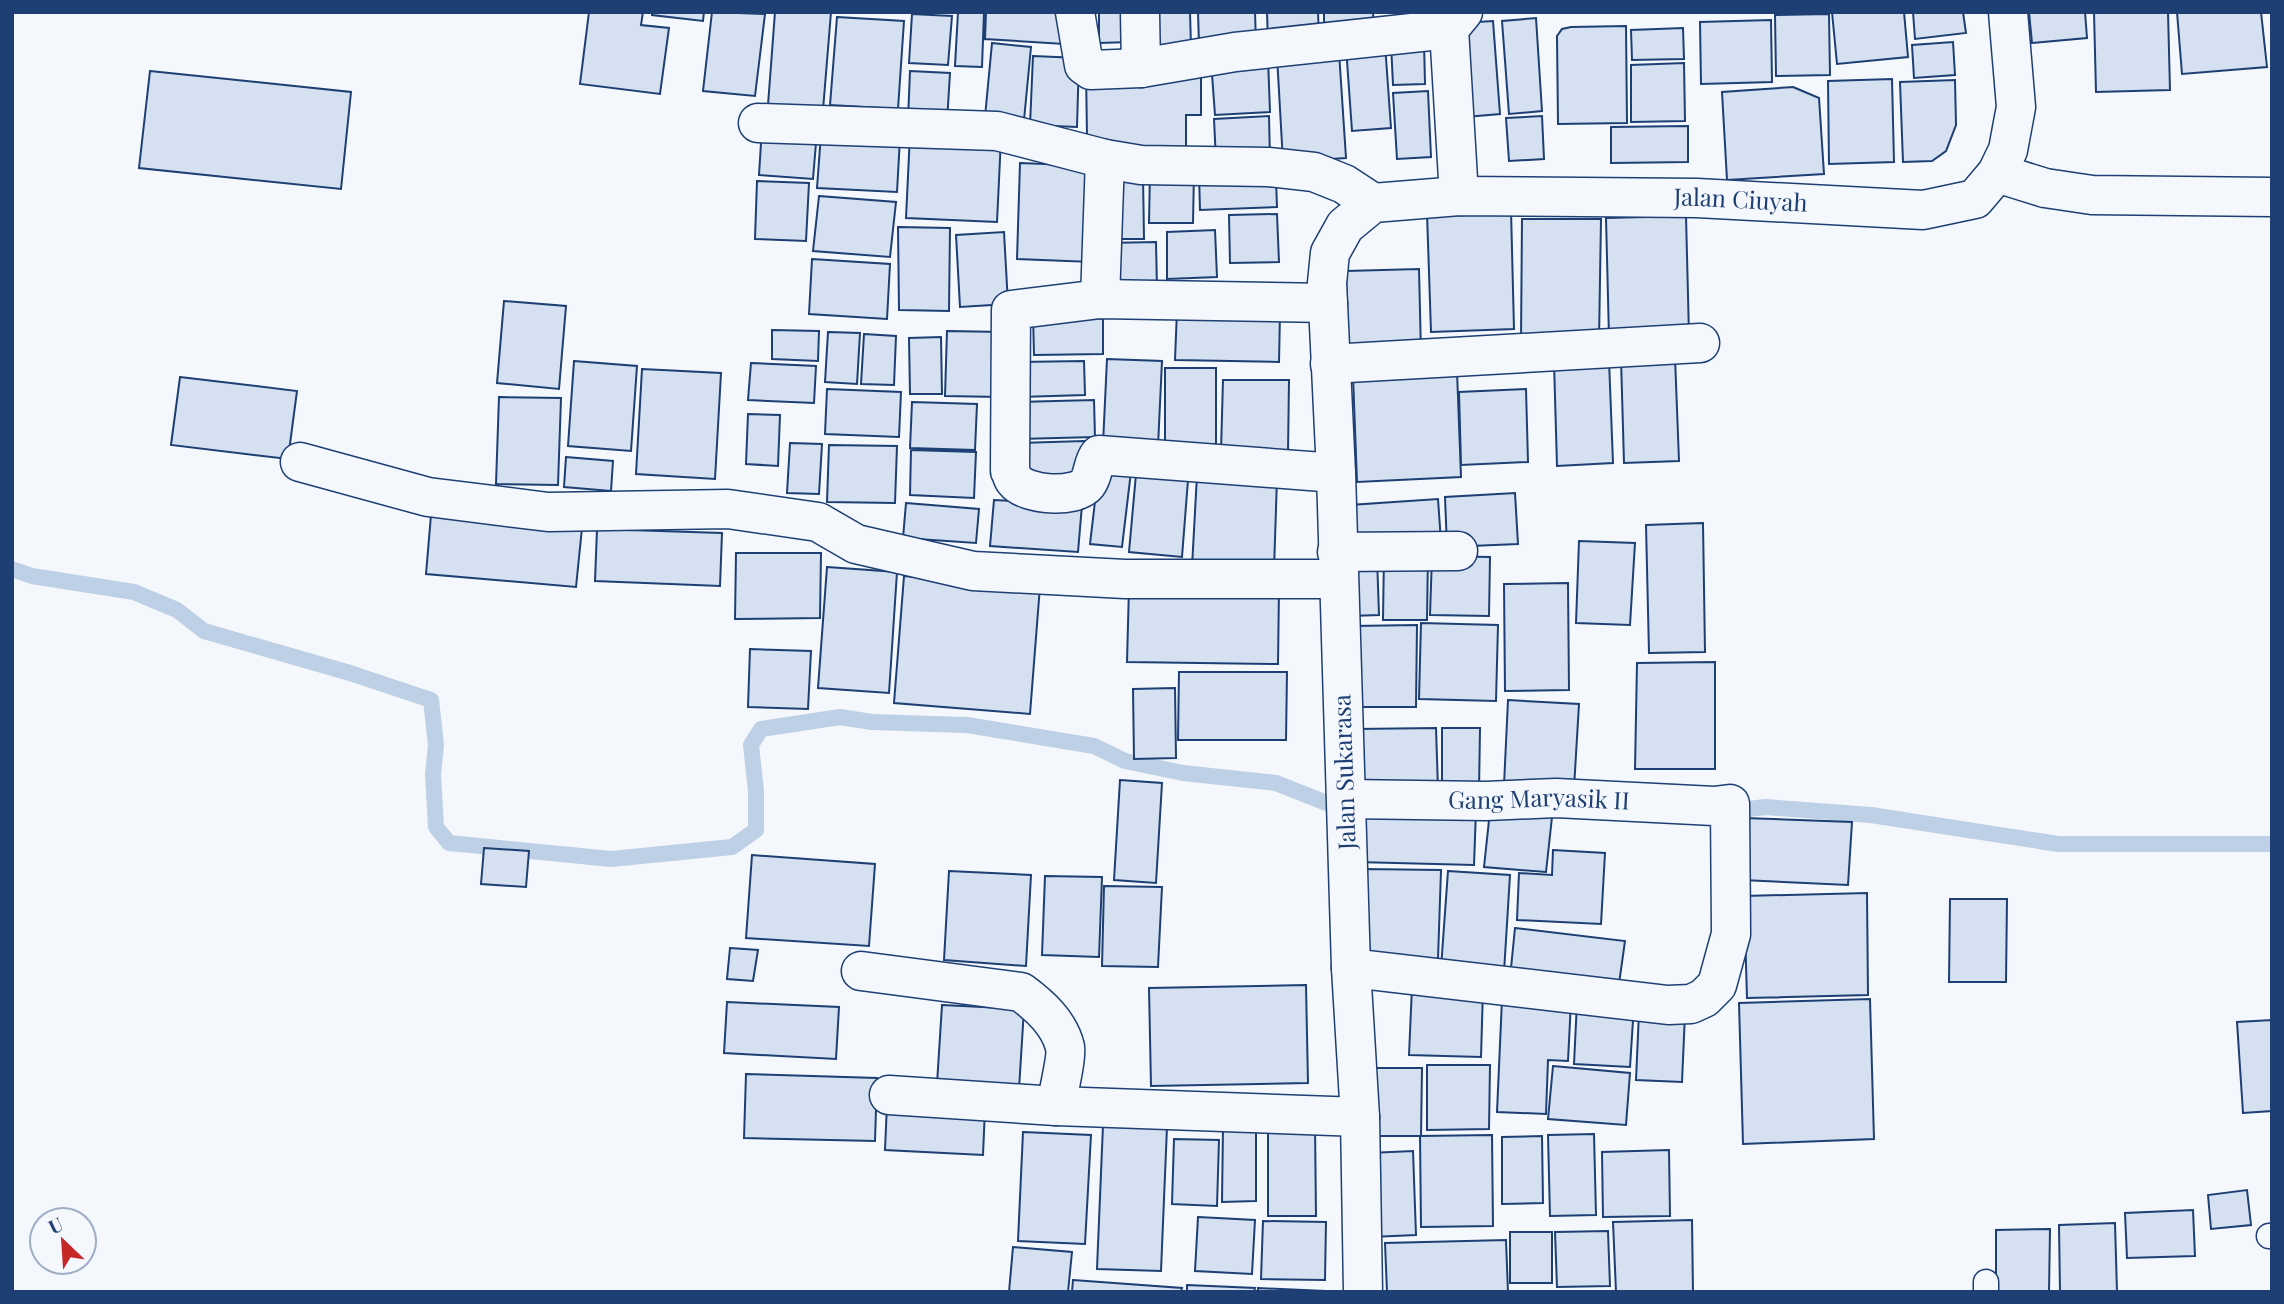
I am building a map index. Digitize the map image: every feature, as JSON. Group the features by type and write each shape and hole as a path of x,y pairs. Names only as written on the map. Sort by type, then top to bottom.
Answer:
{"street":[{"path":"1075,12 1084,65 1091,70 1141,68 1456,21 1458,196"},
{"path":"1139,12 1141,68"},
{"name":"Jalan Ciuyah","path":"1373,203 1458,196 1697,198 1923,210 1975,199 1997,173 2008,150 2016,107 2008,12"},
{"path":"758,123 997,131 1105,159 1141,165 1268,167 1314,172 1343,184 1373,203"},
{"path":"1100,299 1105,159"},
{"path":"1997,173 2045,188 2092,195 2272,197"},
{"name":"Jalan Sukarasa","path":"1363,1292 1360,1117 1351,968 1336,473 1327,283 1330,253 1345,226 1373,203"},
{"path":"1328,303 1100,299 1011,310 1010,471 1015,482 1027,489 1055,494 1077,491 1086,486 1092,475 1094,461 1100,454 1336,473"},
{"path":"1331,364 1700,343"},
{"path":"300,462 428,497 548,512 728,509 818,522 856,544 973,571 1125,579 1337,566 1458,551"},
{"name":"Gang Maryasik II","path":"1347,799 1486,800 1556,797 1714,806 1730,804 1731,934 1717,985 1704,998 1691,1004 1668,1004 1351,968"},
{"path":"861,971 1021,992 1040,1006 1053,1022 1066,1048 1056,1106"},
{"path":"889,1095 1056,1106 1360,1117"}],"building":[{"path":"589,12 643,12 641,25 669,28 660,94 580,84"},
{"path":"652,12 704,12 703,21 652,15"},
{"path":"712,12 765,14 755,96 703,91"},
{"path":"775,12 831,12 823,110 768,105"},
{"path":"958,12 984,12 982,67 955,66"},
{"path":"986,12 1066,12 1064,44 985,39"},
{"path":"1099,12 1130,12 1130,42 1099,43"},
{"path":"1144,12 1190,12 1191,47 1145,49"},
{"path":"1198,12 1255,12 1256,43 1199,45"},
{"path":"1267,12 1318,12 1319,39 1268,42"},
{"path":"1324,12 1373,12 1374,32 1324,34"},
{"path":"1832,12 1904,12 1908,57 1837,64"},
{"path":"1913,12 1963,12 1966,33 1915,39"},
{"path":"2029,12 2085,12 2087,38 2032,43"},
{"path":"2094,12 2168,12 2170,90 2096,92"},
{"path":"2177,12 2261,12 2267,67 2182,74"},
{"path":"912,14 952,16 948,65 909,63"},
{"path":"1829,14 1830,75 1776,76 1775,15"},
{"path":"837,17 904,21 898,109 830,105"},
{"path":"1536,18 1542,111 1509,114 1502,21"},
{"path":"1771,20 1772,82 1701,84 1700,22"},
{"path":"1493,21 1500,114 1466,117 1460,23"},
{"path":"1626,26 1627,123 1558,124 1557,36 1562,29 1571,27"},
{"path":"1683,28 1684,59 1632,60 1631,30"},
{"path":"1424,42 1425,84 1393,85 1391,43"},
{"path":"1953,42 1955,75 1914,78 1912,45"},
{"path":"992,43 1031,47 1024,120 985,117"},
{"path":"1385,44 1391,128 1352,131 1346,47"},
{"path":"1339,52 1346,158 1283,162 1277,56"},
{"path":"1033,56 1079,58 1077,127 1030,125"},
{"path":"1268,58 1270,112 1215,115 1211,61"},
{"path":"1684,63 1685,121 1631,122 1631,65"},
{"path":"1201,68 1201,115 1186,115 1186,151 1113,152 1087,136 1086,71"},
{"path":"150,71 351,92 341,189 139,168"},
{"path":"910,71 950,73 947,122 908,120"},
{"path":"1892,79 1894,162 1829,164 1828,81"},
{"path":"1955,80 1956,125 1946,151 1932,161 1903,162 1900,82"},
{"path":"1793,87 1819,98 1824,174 1727,180 1722,92"},
{"path":"1428,91 1431,157 1397,159 1393,93"},
{"path":"1269,116 1270,159 1216,161 1214,119"},
{"path":"1542,116 1544,159 1509,161 1506,118"},
{"path":"1688,126 1688,162 1611,163 1611,127"},
{"path":"762,127 817,131 813,179 759,175"},
{"path":"821,134 900,138 897,192 817,188"},
{"path":"910,134 1001,138 997,222 906,218"},
{"path":"1020,163 1095,166 1092,262 1017,259"},
{"path":"1150,171 1194,171 1193,223 1149,223"},
{"path":"1199,174 1276,179 1277,207 1200,210"},
{"path":"1143,175 1144,239 1111,239 1111,176"},
{"path":"757,181 809,183 806,241 755,239"},
{"path":"819,196 896,202 890,257 813,251"},
{"path":"1511,210 1514,329 1431,332 1427,213"},
{"path":"1277,214 1279,262 1230,263 1229,215"},
{"path":"1686,216 1689,335 1609,337 1606,218"},
{"path":"1522,219 1601,219 1599,340 1521,339"},
{"path":"898,227 950,228 949,311 899,310"},
{"path":"1215,230 1217,277 1167,279 1167,232"},
{"path":"1004,232 1008,304 960,307 956,235"},
{"path":"1156,242 1157,289 1108,291 1107,243"},
{"path":"812,259 890,264 887,319 809,314"},
{"path":"1419,269 1421,353 1348,355 1346,271"},
{"path":"504,301 566,306 559,389 497,383"},
{"path":"1177,310 1280,313 1279,362 1175,360"},
{"path":"1103,312 1103,354 1034,355 1033,314"},
{"path":"772,330 819,331 818,361 772,359"},
{"path":"947,331 1003,332 1001,397 945,396"},
{"path":"828,332 860,333 857,384 825,382"},
{"path":"864,334 896,336 894,385 861,384"},
{"path":"941,337 942,394 910,394 909,338"},
{"path":"1675,357 1679,461 1624,463 1621,359"},
{"path":"1107,359 1162,361 1158,446 1103,444"},
{"path":"1609,360 1613,463 1557,466 1554,362"},
{"path":"574,361 637,366 631,451 568,446"},
{"path":"1084,361 1085,395 1020,397 1019,362"},
{"path":"751,363 816,366 814,403 748,400"},
{"path":"1165,368 1216,368 1216,444 1165,444"},
{"path":"642,369 721,373 715,479 636,474"},
{"path":"1457,371 1461,477 1357,482 1353,376"},
{"path":"180,377 297,391 288,459 171,445"},
{"path":"1223,380 1289,380 1288,453 1221,451"},
{"path":"827,389 901,392 899,437 825,434"},
{"path":"1526,389 1528,462 1461,465 1459,392"},
{"path":"499,397 561,398 558,485 496,484"},
{"path":"1094,400 1095,437 1019,439 1018,402"},
{"path":"912,402 977,404 975,450 910,448"},
{"path":"748,414 780,415 778,466 746,464"},
{"path":"1084,441 1085,476 1020,478 1019,443"},
{"path":"790,443 822,444 819,494 787,493"},
{"path":"829,445 897,446 895,503 827,502"},
{"path":"911,450 976,452 974,498 910,495"},
{"path":"566,457 613,461 611,491 564,487"},
{"path":"1100,459 1132,463 1122,547 1090,544"},
{"path":"1137,463 1189,467 1182,557 1129,552"},
{"path":"1197,475 1277,478 1274,570 1192,567"},
{"path":"1515,493 1518,544 1447,547 1445,497"},
{"path":"1438,499 1441,542 1353,548 1350,505"},
{"path":"994,500 1082,505 1078,552 990,546"},
{"path":"906,503 979,509 976,543 903,538"},
{"path":"431,515 582,528 576,587 426,574"},
{"path":"1703,523 1705,652 1649,653 1646,525"},
{"path":"597,529 722,533 720,586 595,581"},
{"path":"1579,541 1635,543 1630,625 1576,623"},
{"path":"736,553 821,553 820,618 735,619"},
{"path":"1428,553 1427,620 1383,620 1384,554"},
{"path":"1432,556 1490,557 1489,616 1430,615"},
{"path":"1377,557 1379,615 1350,616 1347,558"},
{"path":"827,567 897,572 889,693 818,688"},
{"path":"904,576 1040,586 1030,714 894,703"},
{"path":"1568,583 1569,690 1505,691 1504,584"},
{"path":"1129,587 1279,588 1278,664 1127,662"},
{"path":"1421,623 1498,625 1496,701 1419,699"},
{"path":"1417,625 1416,707 1354,707 1353,626"},
{"path":"750,649 811,651 808,709 748,707"},
{"path":"1715,662 1715,769 1635,769 1637,663"},
{"path":"1179,672 1287,672 1286,740 1178,740"},
{"path":"1175,688 1176,758 1134,759 1133,689"},
{"path":"1508,700 1579,704 1574,788 1504,785"},
{"path":"1436,728 1438,789 1357,790 1356,729"},
{"path":"1442,728 1480,728 1479,791 1442,791"},
{"path":"1120,780 1162,783 1156,883 1114,880"},
{"path":"1359,807 1476,810 1474,865 1357,862"},
{"path":"1490,811 1552,817 1546,872 1484,867"},
{"path":"1744,818 1852,822 1848,885 1742,880"},
{"path":"484,848 529,851 526,887 481,884"},
{"path":"1553,850 1605,853 1601,924 1517,920 1519,873 1552,875"},
{"path":"752,855 875,864 869,946 746,938"},
{"path":"1362,869 1441,870 1438,959 1360,956"},
{"path":"949,871 1031,875 1026,966 944,960"},
{"path":"1448,871 1510,875 1504,972 1441,968"},
{"path":"1045,876 1102,877 1099,957 1042,955"},
{"path":"1104,886 1162,887 1158,967 1102,966"},
{"path":"1867,893 1868,995 1747,998 1744,896"},
{"path":"1950,899 2007,899 2006,982 1949,982"},
{"path":"1515,928 1625,941 1618,991 1510,978"},
{"path":"730,948 758,950 753,981 727,979"},
{"path":"1306,985 1308,1083 1151,1086 1149,988"},
{"path":"1412,987 1483,989 1481,1057 1409,1055"},
{"path":"1502,999 1571,1001 1568,1061 1548,1060 1546,1114 1497,1112"},
{"path":"1870,999 1874,1139 1743,1144 1739,1003"},
{"path":"727,1002 839,1007 836,1059 724,1053"},
{"path":"1577,1002 1634,1005 1630,1067 1574,1064"},
{"path":"942,1005 1024,1009 1019,1089 937,1084"},
{"path":"1639,1012 1685,1014 1682,1082 1636,1080"},
{"path":"2272,1020 2272,1111 2243,1113 2237,1022"},
{"path":"1427,1065 1490,1065 1489,1129 1427,1130"},
{"path":"1553,1066 1630,1073 1626,1125 1548,1119"},
{"path":"1367,1068 1422,1068 1421,1136 1367,1136"},
{"path":"746,1074 877,1078 875,1141 744,1138"},
{"path":"887,1104 985,1109 983,1155 885,1150"},
{"path":"1103,1125 1167,1127 1161,1271 1097,1269"},
{"path":"1268,1125 1315,1125 1316,1216 1268,1216"},
{"path":"1223,1127 1256,1127 1256,1201 1222,1202"},
{"path":"1023,1132 1091,1135 1085,1244 1018,1241"},
{"path":"1594,1134 1596,1215 1550,1216 1548,1135"},
{"path":"1492,1135 1493,1226 1421,1227 1420,1136"},
{"path":"1542,1136 1543,1203 1502,1204 1502,1137"},
{"path":"1174,1139 1219,1140 1217,1206 1172,1204"},
{"path":"1669,1150 1670,1216 1603,1217 1602,1152"},
{"path":"1413,1151 1416,1235 1371,1237 1369,1153"},
{"path":"2247,1190 2251,1225 2211,1229 2208,1195"},
{"path":"2193,1210 2195,1256 2127,1258 2125,1213"},
{"path":"1198,1217 1255,1220 1252,1274 1195,1271"},
{"path":"1692,1220 1693,1292 1616,1292 1613,1222"},
{"path":"1263,1221 1326,1222 1325,1280 1261,1279"},
{"path":"2115,1223 2117,1292 2060,1292 2059,1225"},
{"path":"2050,1229 2049,1292 1996,1292 1996,1230"},
{"path":"1608,1231 1610,1286 1557,1287 1555,1232"},
{"path":"1510,1232 1552,1232 1552,1283 1510,1283"},
{"path":"1506,1240 1508,1292 1387,1292 1385,1243"},
{"path":"1013,1247 1072,1252 1068,1292 1009,1292"},
{"path":"1073,1280 1182,1288 1181,1292 1072,1292"},
{"path":"1187,1285 1255,1288 1254,1292 1187,1292"},
{"path":"1258,1288 1325,1291 1325,1292 1258,1292"}],"waterway":[{"path":"12,569 32,576 134,592 177,610 204,631 350,673 431,700 436,745 433,774 436,827 449,843 611,859 732,847 756,830 756,791 751,745 761,729 840,717 872,722 967,725 1094,746 1125,761 1183,773 1276,783 1329,804"},
{"path":"1741,810 1765,807 1871,815 2058,844 2272,844"}]}
